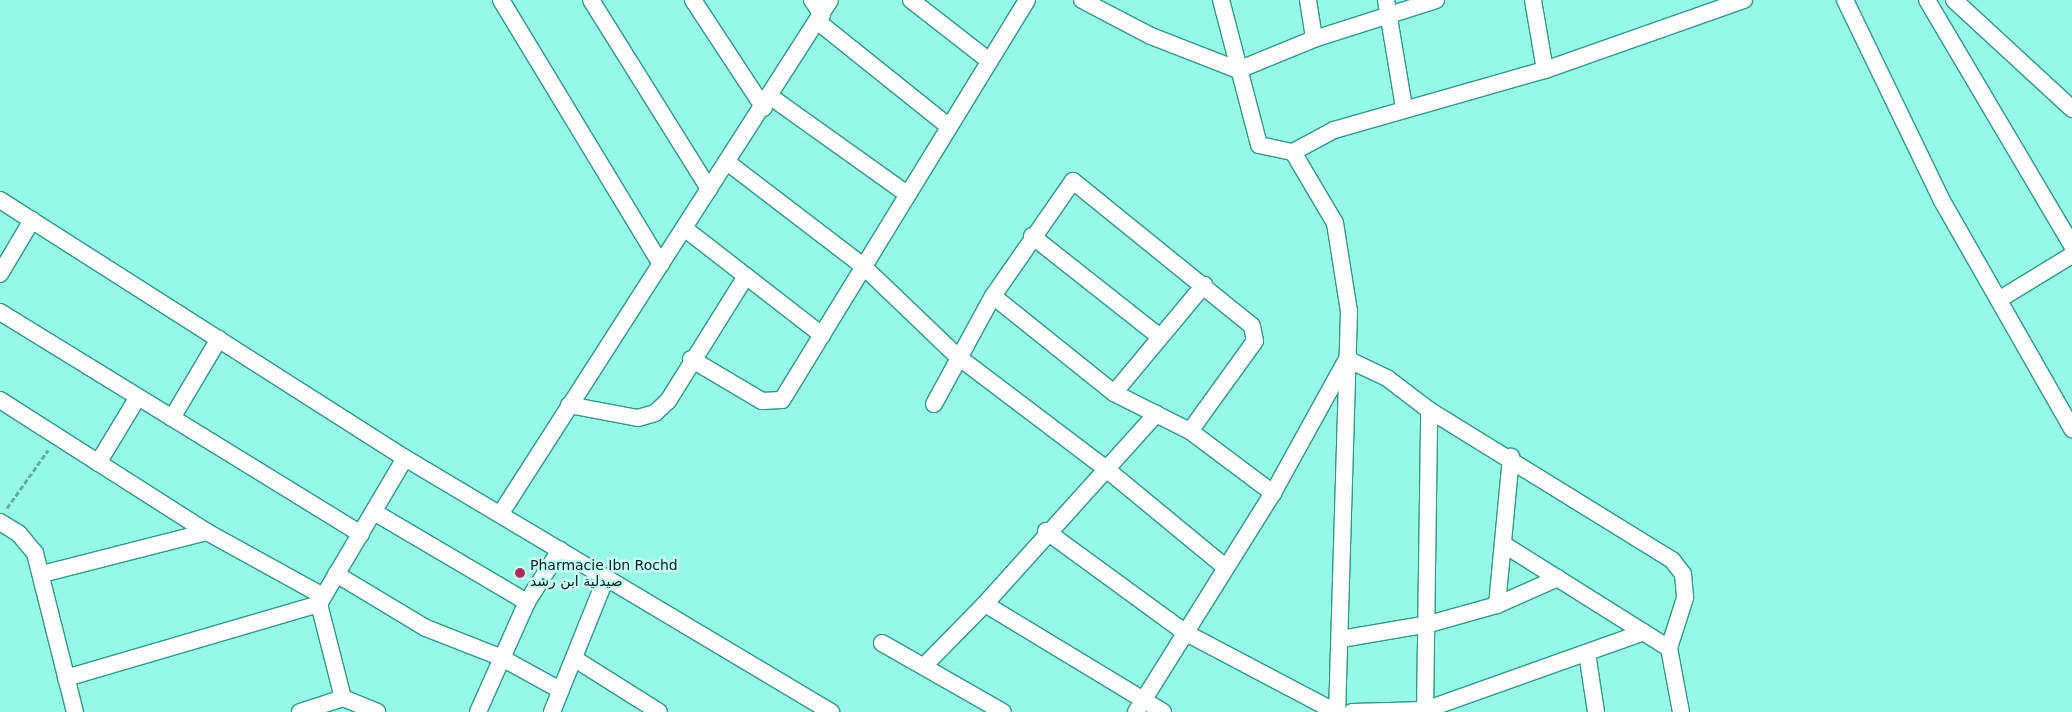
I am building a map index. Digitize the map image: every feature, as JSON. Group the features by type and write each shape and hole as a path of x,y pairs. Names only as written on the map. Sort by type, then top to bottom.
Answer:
{"street":[{"path":"501,0 661,264"},
{"path":"591,0 709,189"},
{"path":"693,0 767,102 907,194"},
{"path":"812,0 820,18 948,126"},
{"path":"501,513 569,405 767,102 830,0"},
{"path":"911,0 988,60"},
{"path":"692,359 762,401 782,400 988,60 1027,0"},
{"path":"1082,0 1151,36 1238,70 1386,8 1436,0"},
{"path":"1221,0 1259,145 1293,152 1334,130 1404,107 1544,70 1744,0"},
{"path":"1308,0 1314,39"},
{"path":"1533,0 1544,70"},
{"path":"1845,0 1941,199 2000,299 2072,429"},
{"path":"1927,0 2072,245"},
{"path":"1954,0 2072,109"},
{"path":"1386,8 1404,107"},
{"path":"1046,531 1186,633 1336,712 1341,639 1348,311 1335,223 1293,152"},
{"path":"727,162 863,266 957,356 1105,468 1225,567"},
{"path":"934,404 957,356 993,296 1032,236 1073,182 1246,318 1255,342 1190,431"},
{"path":"0,200 404,458 501,513 831,712"},
{"path":"0,274 32,220"},
{"path":"684,228 822,336"},
{"path":"1032,236 1160,337"},
{"path":"2000,299 2072,255"},
{"path":"569,405 638,418 655,413 668,401 692,359 746,276"},
{"path":"1114,393 1204,285"},
{"path":"993,296 1114,393 1190,431 1273,493"},
{"path":"0,312 361,534"},
{"path":"172,418 219,339"},
{"path":"1347,359 1387,378 1428,410 1511,457 1672,560 1683,574 1685,598 1669,648 1681,712"},
{"path":"1139,706 1273,493 1347,359"},
{"path":"98,463 138,397"},
{"path":"0,400 207,532 321,600"},
{"path":"1425,711 1429,624 1428,410"},
{"path":"925,665 985,604 1046,531 1156,414"},
{"path":"1497,605 1511,457"},
{"path":"342,698 321,600 404,458"},
{"path":"374,512 527,602"},
{"path":"3,517 28,542 42,574 75,712"},
{"path":"42,574 207,532"},
{"path":"1503,544 1669,648"},
{"path":"478,712 500,657 527,602 560,550"},
{"path":"336,574 426,628 500,657 560,690"},
{"path":"552,712 575,659 606,578"},
{"path":"1341,639 1429,624 1497,605 1558,578"},
{"path":"66,678 321,600"},
{"path":"985,604 1139,706 1163,712"},
{"path":"1352,712 1425,711 1644,632"},
{"path":"882,643 925,665 1003,712"},
{"path":"1587,653 1596,712"},
{"path":"575,659 659,712"},
{"path":"300,712 342,698 376,712"}],"path":[{"path":"3,517 57,437"}],"place":[{"name":"Pharmacie Ibn Rochd صيدلية ابن رشد","path":"520,573"}]}
